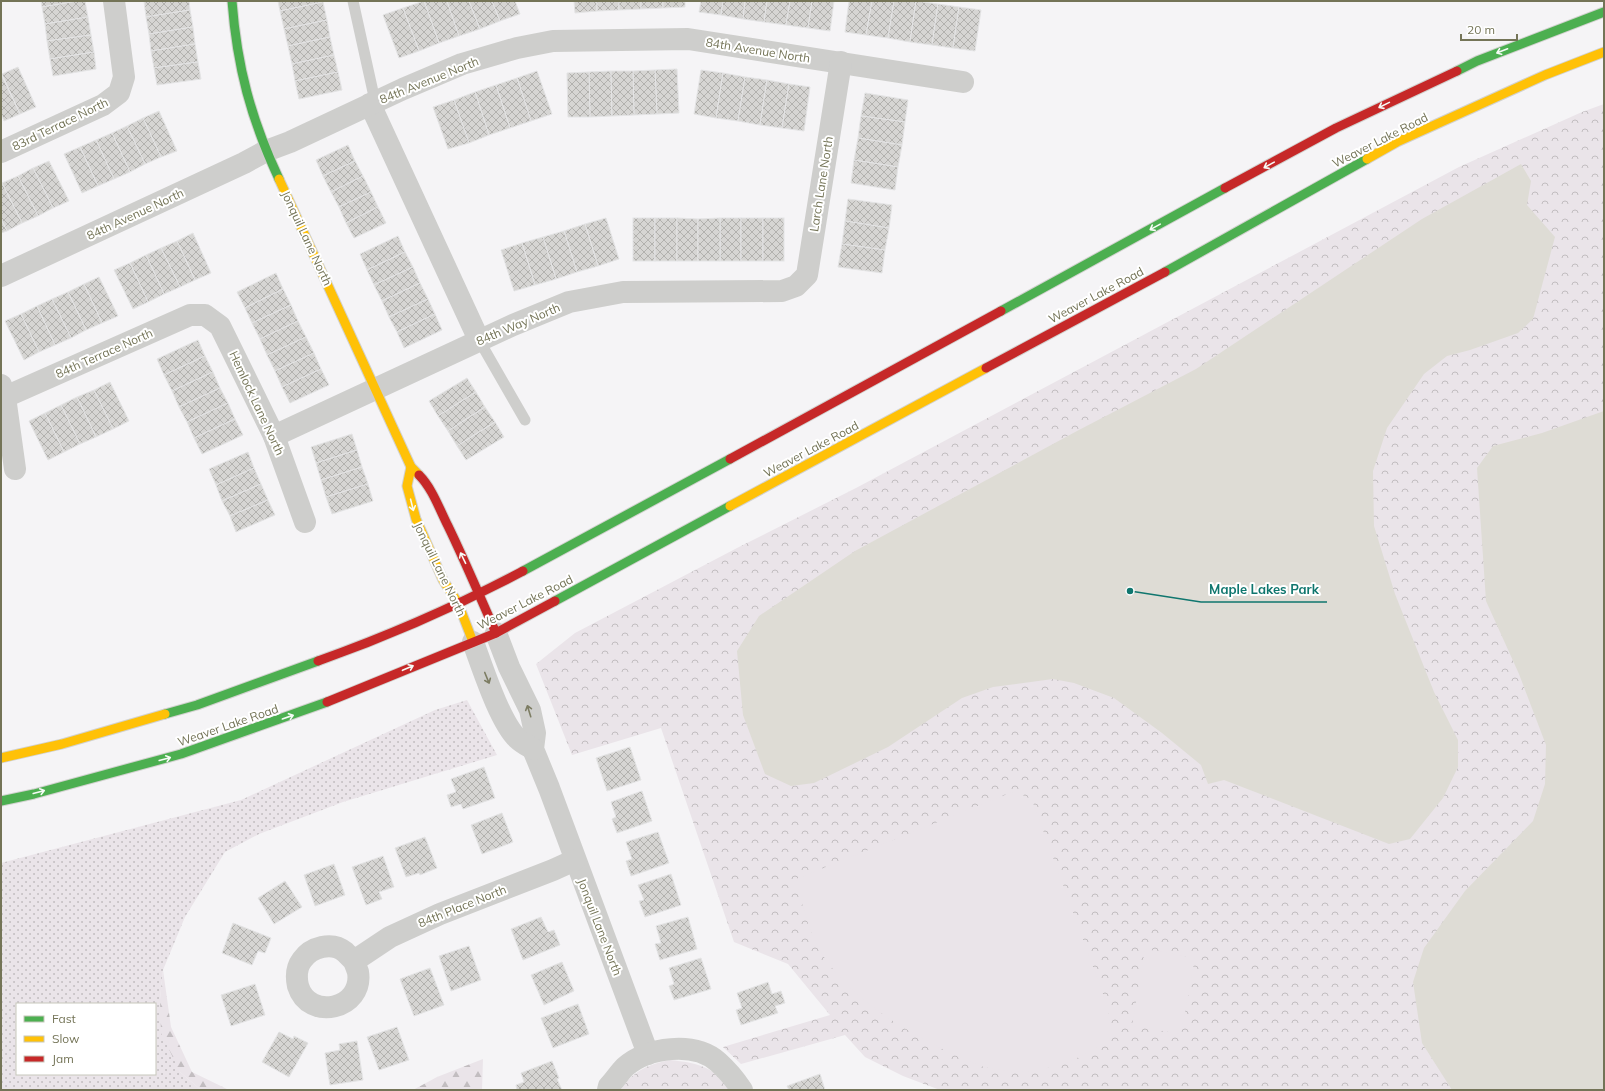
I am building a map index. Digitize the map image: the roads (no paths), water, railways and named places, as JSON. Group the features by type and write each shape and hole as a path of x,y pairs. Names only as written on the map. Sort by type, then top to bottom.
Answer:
{"main road":[{"name":"Jonquil Lane North","path":"232,1 240,71 255,124 266,151 411,467 426,482 496,633"},
{"path":"1,758 62,744 197,705 357,647 479,594 624,517 1336,128 1477,60 1604,12"},
{"name":"Weaver Lake Road","path":"1,801 34,794 181,754 312,708 496,633 1157,276 1397,142 1545,75 1604,52"},
{"name":"Jonquil Lane North","path":"411,467 407,486 416,519 443,580 458,603 473,642"}],"street":[{"name":"83rd Terrace North","path":"1,152 103,104 119,94 124,77 114,1"},
{"name":"84th Avenue North","path":"1,276 244,163 266,151 290,142 373,103 462,64 517,48 553,40 688,39 963,82"},
{"name":"Larch Lane North","path":"782,291 796,286 807,275 841,62"},
{"path":"373,103 479,340"},
{"name":"84th Way North","path":"274,436 479,340 569,302 623,292 782,291"},
{"name":"84th Terrace North","path":"3,391 190,315 205,315"},
{"name":"Hemlock Lane North","path":"205,315 220,326 274,436 305,522"},
{"path":"3,391 15,469"},
{"name":"Jonquil Lane North","path":"496,633 509,667 530,710 535,733 533,749 549,788 648,1054"},
{"name":"Jonquil Lane North","path":"473,642 485,676 506,723 517,739 533,749"},
{"name":"84th Place North","path":"354,961 390,937 433,917 575,860"},
{"path":"608,1090 626,1067 648,1054 665,1049 683,1049 701,1053 717,1061 742,1090"}],"lane":[{"path":"353,1 373,103"},
{"path":"479,340 525,420"}],"place":[{"name":"Maple Lakes Park","path":"1130,591"}]}
